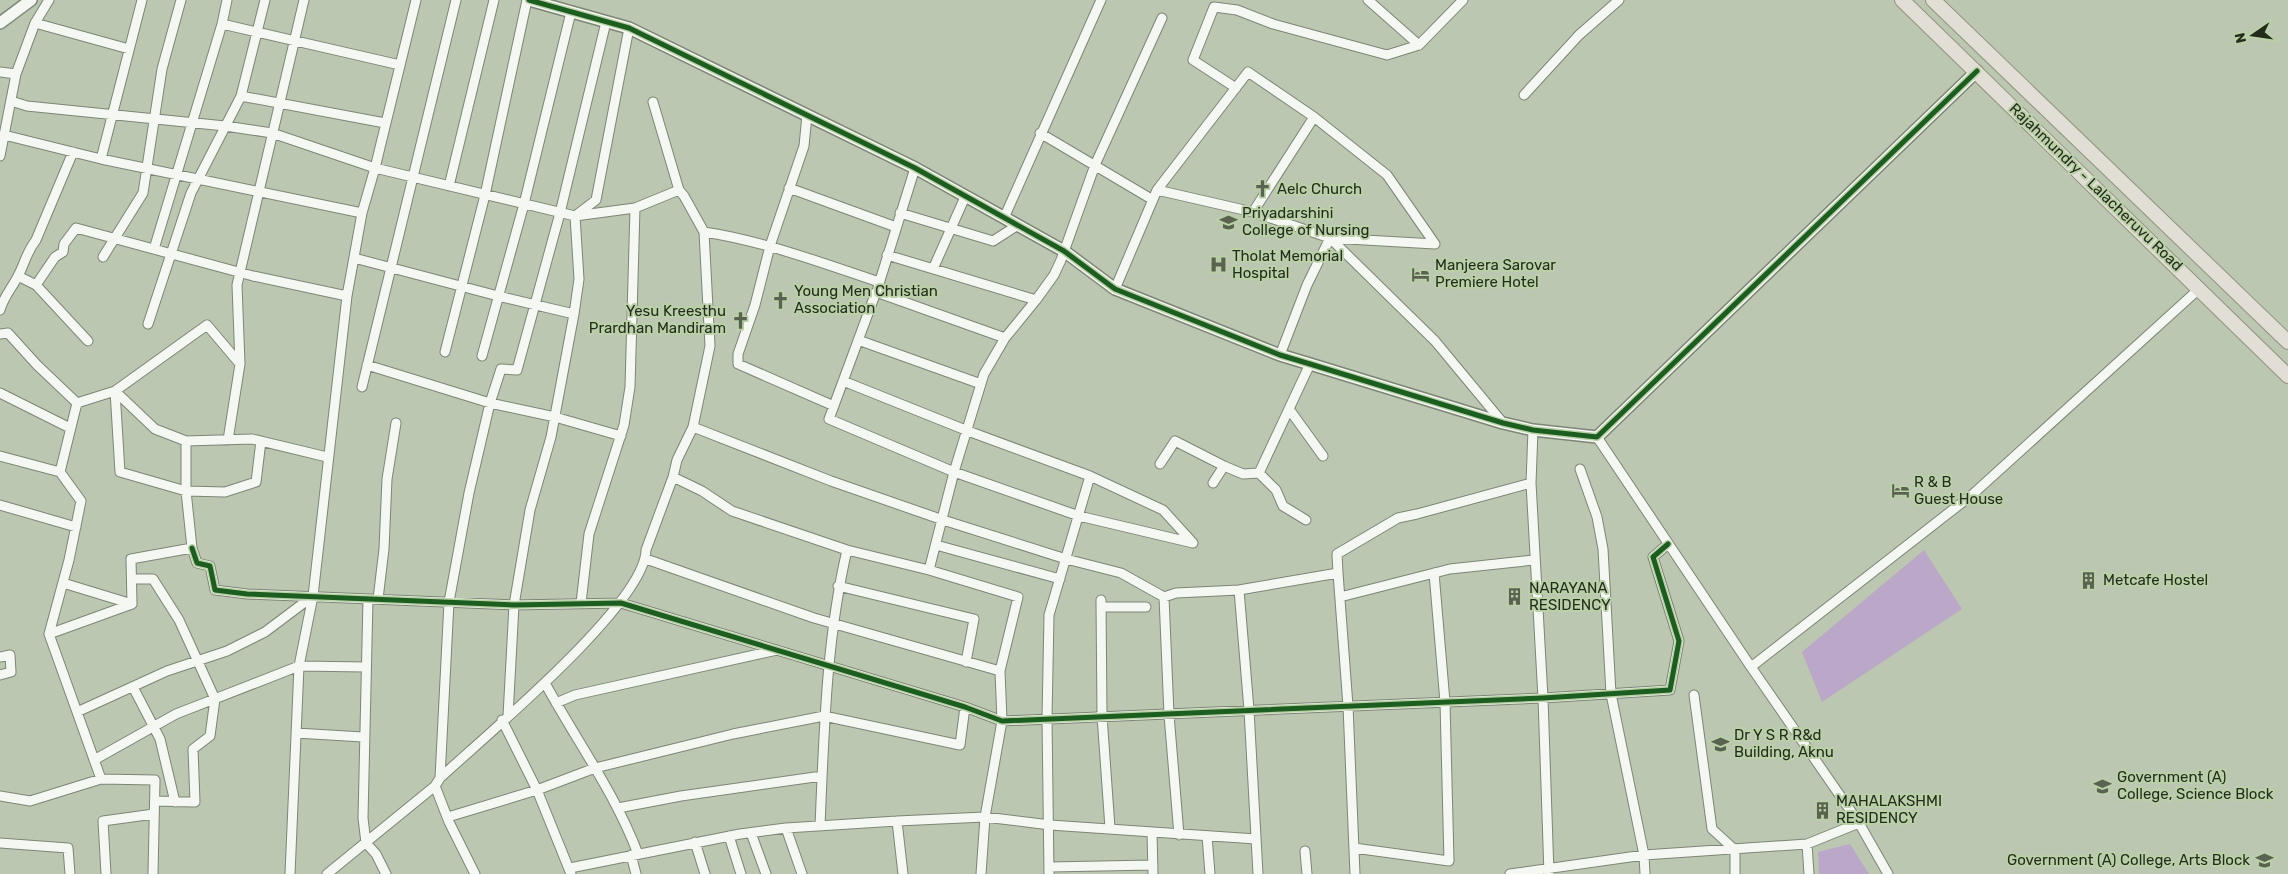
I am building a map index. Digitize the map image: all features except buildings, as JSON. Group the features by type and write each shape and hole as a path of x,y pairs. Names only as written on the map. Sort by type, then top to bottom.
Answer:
{"main road":[{"name":"Rajahmundry - Lalacheruvu Road","path":"1902,0 1977,70 2288,376"},
{"path":"1933,0 2288,342"}],"street":[{"path":"0,156 16,74 35,24 49,0"},
{"path":"101,159 111,114 142,0"},
{"path":"103,257 143,193 162,69 181,0"},
{"path":"154,249 222,24 227,0"},
{"path":"148,324 191,193 241,96 265,0"},
{"path":"228,440 240,364 236,285 304,0"},
{"path":"290,874 299,666 313,596 327,458 347,296 362,213 375,168 416,0"},
{"path":"362,386 456,0"},
{"path":"450,186 494,0"},
{"path":"445,352 485,195 528,0 629,28 915,168 1064,251 1115,289 1280,355 1503,423 1532,430 1596,436 1977,70"},
{"path":"1004,218 1040,133 1101,0"},
{"path":"1368,0 1419,45"},
{"path":"1236,88 1193,60 1214,7 1237,10 1273,24 1387,56 1419,45 1463,0"},
{"path":"1524,95 1578,35 1619,0"},
{"path":"0,24 14,10 28,1"},
{"path":"482,356 524,204 571,12"},
{"path":"928,570 943,520 954,472 984,374 1005,338 1054,275 1095,165 1162,18"},
{"path":"440,778 449,602 469,493 490,403 501,369 517,370 560,213 606,22"},
{"path":"35,24 129,49"},
{"path":"222,24 400,65"},
{"path":"575,216 596,200 629,28"},
{"path":"0,72 16,74"},
{"path":"1115,289 1157,190 1248,72 1314,117 1386,175 1435,244 1330,238 1253,212 1157,190"},
{"path":"241,96 385,123"},
{"path":"11,101 27,106 192,122 272,133 375,168 575,216 635,208 679,190"},
{"path":"327,874 435,786 440,778 546,683 621,603 646,559 646,550 674,477 677,460 693,427 710,346 704,232 679,190 653,102"},
{"path":"807,116 804,146 770,246 755,305 738,354 738,364 834,406"},
{"path":"1253,212 1314,117"},
{"path":"1040,133 1153,200"},
{"path":"4,136 198,180 362,213"},
{"path":"0,310 4,297 18,276 26,253 36,240 73,152"},
{"path":"843,381 968,431 1090,476 1162,510 1193,543 1079,516 954,472 829,418 876,292 915,168"},
{"path":"789,188 896,227"},
{"path":"934,268 965,197"},
{"path":"581,604 589,534 621,436 630,387 635,208"},
{"path":"900,213 992,241 1018,225"},
{"path":"575,216 579,279 555,418 530,510 514,605 505,718 570,871 634,854 729,836 786,828 897,821 985,818 1179,835 1256,839"},
{"path":"36,285 54,257 63,252 64,244 76,228 239,272 347,296"},
{"path":"704,232 770,246 879,282"},
{"path":"1280,355 1307,285 1330,238"},
{"path":"1330,238 1435,341 1503,423"},
{"path":"887,254 1036,300"},
{"path":"354,258 574,314"},
{"path":"18,276 36,285 88,341"},
{"path":"1750,667 1972,494 2200,288"},
{"path":"876,292 1005,338"},
{"path":"77,403 115,391 207,325 240,364"},
{"path":"0,334 8,332 77,403"},
{"path":"858,340 981,384"},
{"path":"1260,473 1310,364"},
{"path":"367,365 490,403 621,436"},
{"path":"115,391 155,429 186,441 261,441 327,458"},
{"path":"115,391 120,472 186,491 226,492 256,482 261,441"},
{"path":"0,393 70,428"},
{"path":"60,472 77,403"},
{"path":"1289,409 1323,456"},
{"path":"386,874 376,854 366,842 363,818 364,737 366,667 373,599 384,549 387,479 396,423"},
{"path":"693,427 831,482 1066,559 1121,573 1164,597 1176,593 1239,590 1338,573"},
{"path":"1532,430 1531,483 1543,698 1549,872"},
{"path":"1596,436 1750,667 1859,823 1888,874"},
{"path":"186,441 186,491 193,542 192,548 197,563 210,566 215,590 247,594 514,605 621,603 966,707 1002,721 1543,698 1670,690 1679,641 1652,558 1668,544"},
{"path":"1160,464 1175,441 1243,474 1260,473"},
{"path":"0,456 60,472 81,501 63,583 49,634 100,779"},
{"path":"1213,483 1224,466"},
{"path":"1580,469 1597,517 1603,549 1612,694 1644,855 1645,874"},
{"path":"1260,473 1276,490 1283,506 1306,520"},
{"path":"1090,476 1049,615 1047,718 1050,825 1049,870 1153,869 1152,832"},
{"path":"674,477 702,491 732,511 847,550 928,570 1018,597 1000,671 1002,721 985,818 981,874"},
{"path":"1355,874 1348,706 1336,554 1398,518 1531,483"},
{"path":"0,505 76,527"},
{"path":"936,545 1060,578"},
{"path":"132,604 131,558 192,548"},
{"path":"820,826 828,666 838,586 847,550"},
{"path":"646,559 834,624 1000,671"},
{"path":"1340,597 1450,569 1534,560"},
{"path":"1354,848 1449,861 1444,702 1434,573"},
{"path":"132,579 153,578 179,620 215,699 210,736 193,749 195,802 154,801"},
{"path":"63,583 132,604"},
{"path":"838,586 974,619 966,662"},
{"path":"1239,590 1250,710 1258,874"},
{"path":"77,712 167,671 226,651 265,632 313,596"},
{"path":"1164,597 1169,715 1179,835"},
{"path":"1110,828 1102,716 1102,603 1146,607"},
{"path":"49,634 132,604"},
{"path":"556,703 575,695 778,650"},
{"path":"0,657 10,655 11,672 0,675"},
{"path":"94,760 176,714 299,666 366,667"},
{"path":"546,683 626,822 634,854 636,874"},
{"path":"133,687 160,739 175,802"},
{"path":"1694,695 1712,829 1735,850 1735,874"},
{"path":"448,817 537,790 595,768 733,734 824,716 960,745 966,707"},
{"path":"296,733 364,737"},
{"path":"618,808 681,796 822,776"},
{"path":"0,796 30,801 100,779 155,780 153,874"},
{"path":"435,786 476,874"},
{"path":"106,874 103,821 154,814"},
{"path":"897,821 903,874"},
{"path":"1510,874 1549,872 1644,855 1807,844 1859,823"},
{"path":"786,828 802,874"},
{"path":"751,833 766,874"},
{"path":"729,836 741,874"},
{"path":"1207,836 1210,874"},
{"path":"694,842 705,874"},
{"path":"0,843 68,848 70,874"},
{"path":"1807,844 1809,874"},
{"path":"1304,852 1307,874"}],"shaded area":[{"path":"1924,550 1962,609 1822,702 1802,652"},
{"path":"1850,844 1869,874 1819,874 1818,852"}],"cycle path":[{"path":"529,0 629,28 915,168 1064,251 1115,289 1280,355 1503,423 1533,430 1597,437 1977,71"},
{"path":"192,548 197,563 210,566 215,590 247,594 514,605 621,603 965,707 1002,721 1543,698 1670,690 1679,641 1653,557 1668,544"}],"place":[{"name":"Aelc Church","path":"1263,189"},
{"name":"Priyadarshini College of Nursing","path":"1228,222"},
{"name":"Tholat Memorial Hospital","path":"1218,265"},
{"name":"Manjeera Sarovar Premiere Hotel","path":"1421,274"},
{"name":"Young Men Christian Association","path":"780,300"},
{"name":"Yesu Kreesthu Prardhan Mandiram","path":"740,320"},
{"name":"R & B Guest House","path":"1900,491"},
{"name":"Metcafe Hostel","path":"2089,580"},
{"name":"NARAYANA RESIDENCY","path":"1515,597"},
{"name":"Dr Y S R R&d Building, Aknu","path":"1720,744"},
{"name":"Government (A) College, Science Block","path":"2103,786"},
{"name":"MAHALAKSHMI RESIDENCY","path":"1822,810"},
{"name":"Government (A) College, Arts Block","path":"2264,860"}]}
